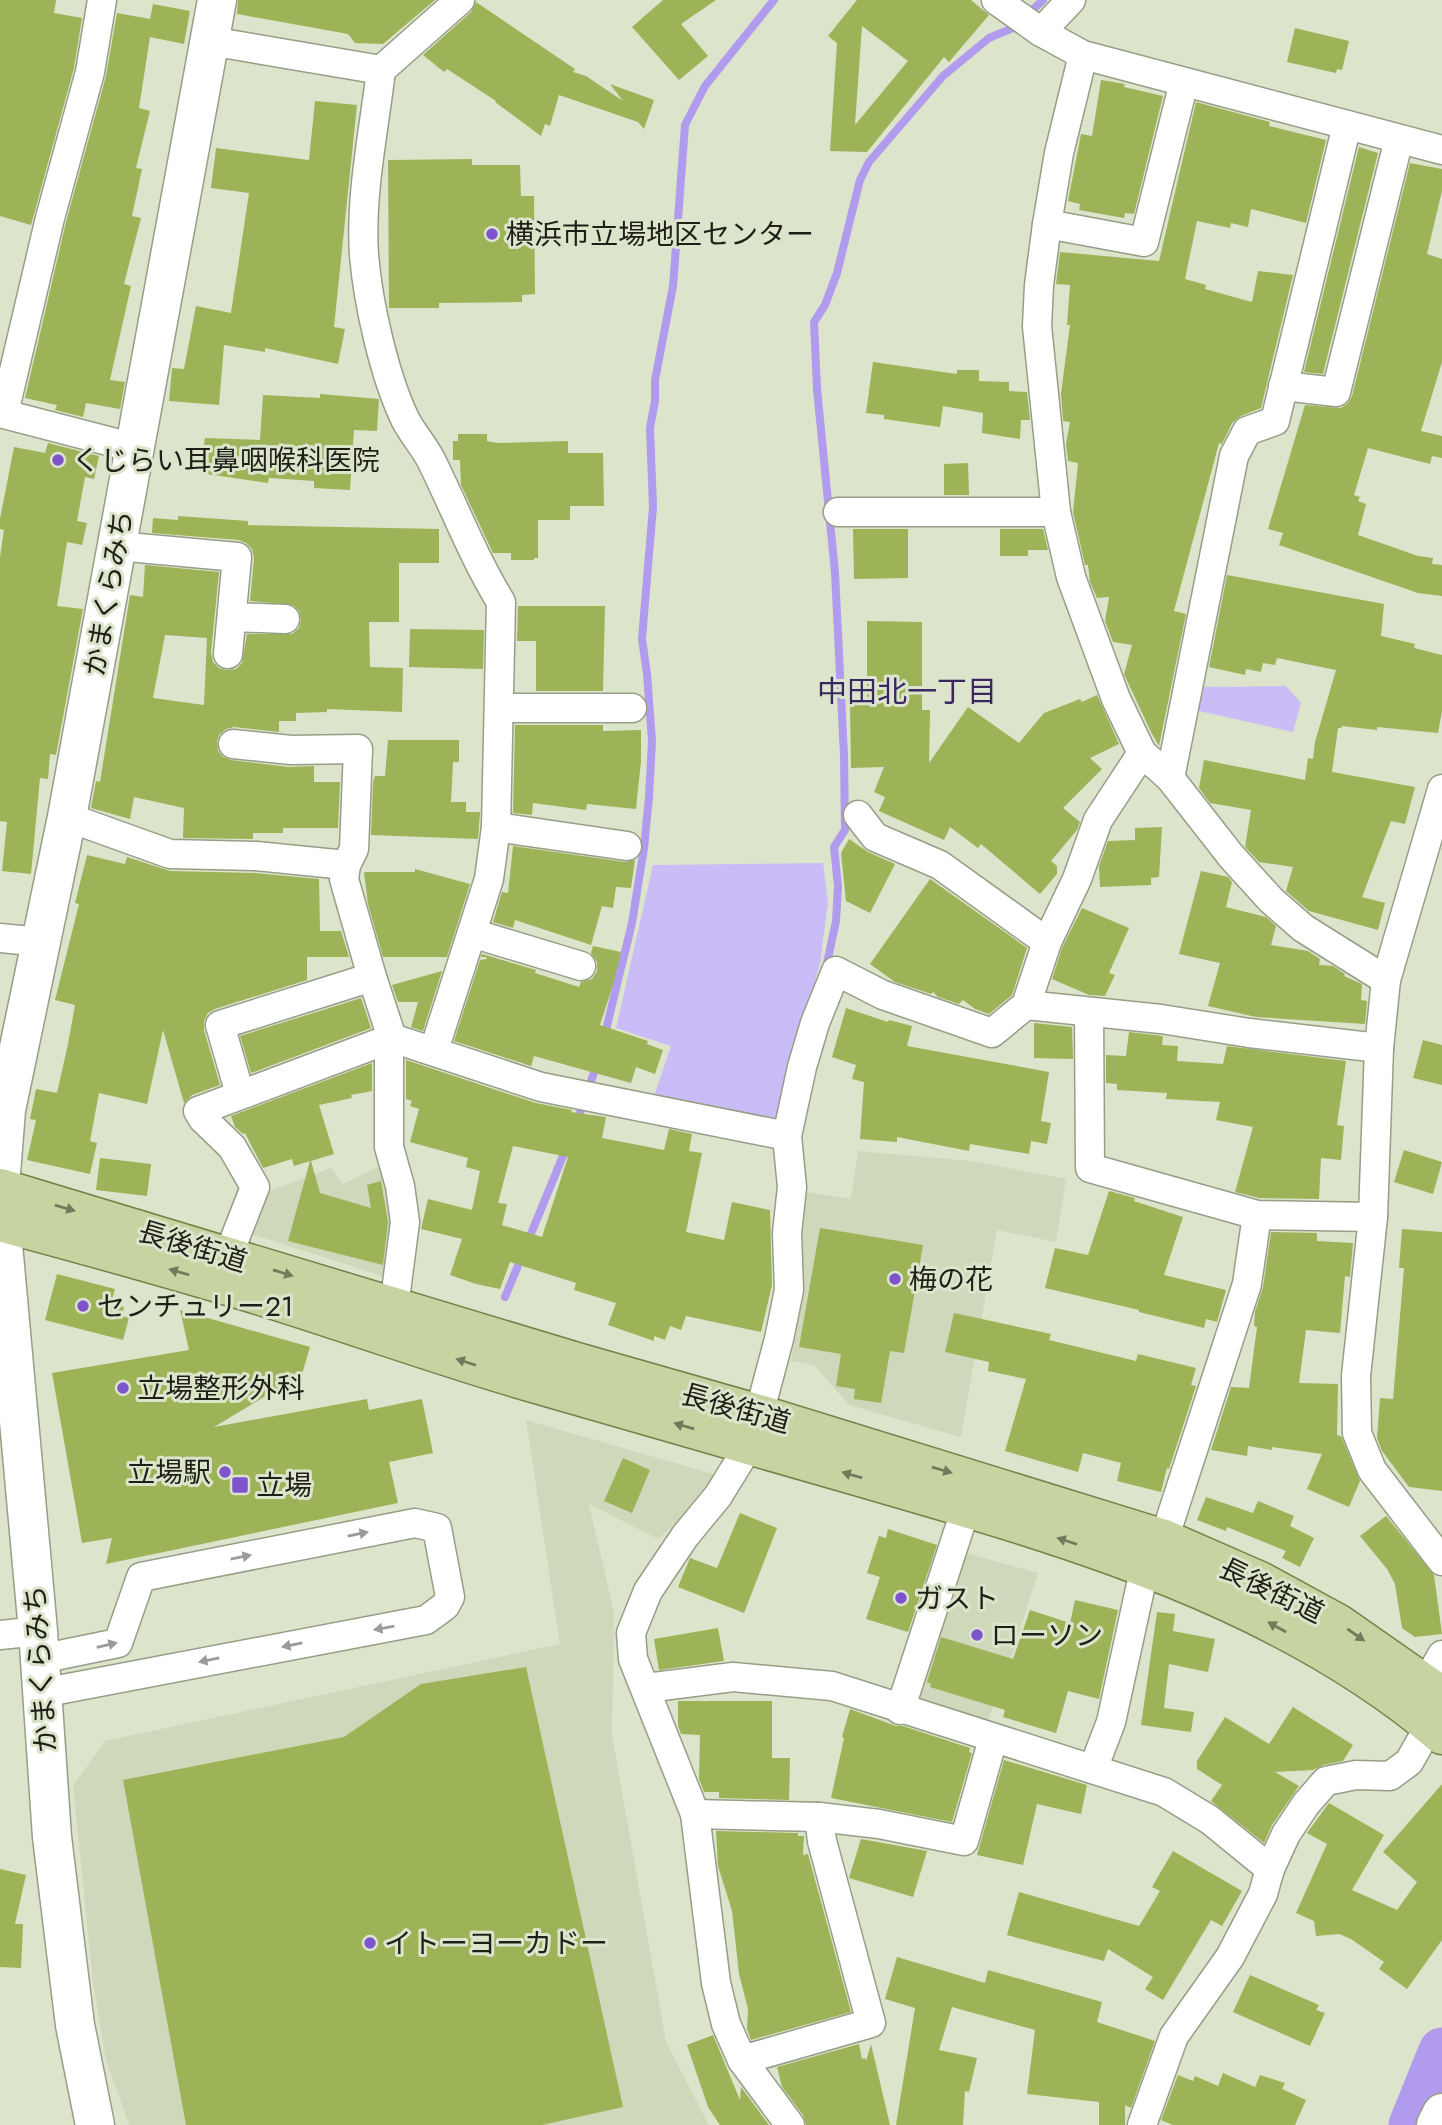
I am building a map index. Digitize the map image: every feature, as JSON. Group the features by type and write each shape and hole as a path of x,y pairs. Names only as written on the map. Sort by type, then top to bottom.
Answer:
{"main road":[{"name":"かまくらみち","path":"0,1187 6,1110 67,817 217,0"},
{"name":"長後街道","path":"0,1187 394,1307 754,1429 1154,1552 1398,1700 1436,1699"},
{"name":"かまくらみち","path":"0,1211 40,1661 51,1837 75,2025 95,2125"},
{"path":"0,1222 247,1292 535,1383 754,1429"},
{"name":"長後街道","path":"754,1429 966,1508 1154,1552"},
{"path":"1436,2125 1442,2113"}],"street":[{"path":"102,0 90,72 50,218 2,413 135,448"},
{"path":"434,1050 489,879 496,827 501,602 484,574 432,462 406,420 387,373 364,256 364,216 367,171 381,70 460,0"},
{"path":"1040,31 1071,0"},
{"path":"1002,4 1040,31 1083,55 1442,150"},
{"path":"210,41 381,70"},
{"path":"1083,55 1059,153 1039,285 1037,326 1056,512 1071,577 1116,699 1142,753 1170,778 1231,856 1271,900 1303,928 1386,980"},
{"path":"1047,224 1144,242 1184,82"},
{"path":"1170,778 1234,456 1247,431 1275,421 1346,125"},
{"path":"1283,386 1336,392 1399,139"},
{"path":"838,512 1056,512"},
{"path":"117,545 237,557 229,654"},
{"path":"232,617 285,620"},
{"path":"500,708 632,708"},
{"path":"233,744 291,750 358,749 354,849 346,865 344,879 392,1038 389,1049 389,1147 400,1186 405,1222 394,1307"},
{"path":"790,2125 742,2060 726,2024 716,1983 695,1814 633,1659 631,1633 648,1591 685,1536 718,1496 754,1429 779,1339 789,1290 787,1233 792,1187 787,1136 815,1023 836,971 883,995 992,1033 1026,1005 1047,942 1077,879 1098,821 1142,753"},
{"path":"1442,789 1386,980 1379,1048 1373,1217 1356,1377 1357,1433 1372,1470 1442,1561"},
{"path":"858,815 875,837 940,865 1047,942"},
{"path":"67,817 170,854 256,856 346,865"},
{"path":"496,827 627,846"},
{"path":"472,933 581,966"},
{"path":"0,938 41,942"},
{"path":"240,1094 220,1025 372,977"},
{"path":"1026,1005 1161,1018 1249,1033 1379,1048"},
{"path":"1089,1012 1090,1168 1257,1215 1373,1217"},
{"path":"229,1256 255,1187 232,1147 198,1111 392,1038 541,1087 787,1136"},
{"path":"1093,1769 1111,1722 1154,1552 1247,1284 1257,1215"},
{"path":"900,1710 966,1508"},
{"path":"0,1635 40,1661 426,1620 445,1606 450,1597 437,1528 415,1523 141,1577 118,1643 40,1661"},
{"path":"646,1688 733,1677 832,1686 900,1710 1164,1792 1190,1807 1270,1869"},
{"path":"1142,2125 1174,2036 1230,1957 1263,1894 1270,1869 1286,1834 1306,1804 1326,1781 1356,1775 1390,1776 1409,1762 1436,1699"},
{"path":"695,1814 819,1817 879,1824 964,1841 993,1739"},
{"path":"742,2060 871,2023 822,1841 819,1817"}],"shaded area":[{"path":"1286,686 1301,703 1293,732 1199,711 1201,687"},
{"path":"823,863 828,903 820,963 777,1121 653,1099 671,1046 616,1028 653,865"},
{"name":"梅の花","path":"858,1151 972,1161 1066,1179 1056,1242 997,1230 961,1437 849,1405 814,1365 791,1361 801,1308 801,1251 806,1192 851,1199"},
{"path":"384,1164 397,1200 389,1278 251,1234 264,1193 331,1168 343,1184"},
{"name":"イトーヨーカドー","path":"526,1420 717,1475 700,1501 658,1539 589,1504 614,1613 612,1735 666,2042 709,2125 129,2125 106,2060 93,1983 73,1786 105,1741 560,1644"},
{"name":"ローソン","path":"963,1552 1038,1573 987,1723 919,1704 915,1695"}],"building":[{"path":"0,0 56,0 54,13 82,18 74,68 31,225 0,216"},
{"path":"238,0 435,0 383,44 355,43 348,34 237,14"},
{"path":"663,0 716,0 681,24 708,56 679,80 632,27"},
{"path":"857,0 971,0 989,15 949,62 944,57 867,152 830,151 837,43 828,36","holes":["862,26 908,61 855,125"]},
{"path":"476,2 575,69 573,72 586,76 623,101 610,84 654,100 644,129 638,122 559,95 550,126 545,124 541,136 496,101 447,69 444,72 423,55 471,12"},
{"path":"153,4 190,11 184,44 150,37 139,108 150,111 136,168 142,169 132,216 141,218 124,284 131,286 110,380 125,382 120,409 86,403 83,417 55,410 57,405 25,398 66,222 106,76 117,13 150,19"},
{"path":"1295,28 1349,41 1342,70 1337,69 1336,73 1287,62"},
{"path":"1101,80 1125,84 1124,87 1163,96 1134,214 1125,213 1124,218 1079,210 1080,204 1068,201 1081,134 1092,136"},
{"path":"315,101 357,105 334,327 345,329 338,364 265,348 265,352 224,345 219,405 169,401 172,368 184,369 196,306 231,313 249,193 211,188 216,148 309,160"},
{"path":"1196,102 1270,122 1269,126 1326,140 1306,223 1251,209 1248,227 1231,223 1230,228 1197,221 1185,279 1206,285 1205,289 1252,302 1258,271 1293,275 1261,408 1232,423 1222,444 1219,443 1174,611 1186,614 1159,746 1124,674 1132,645 1113,642 1105,621 1109,597 1097,598 1090,582 1073,512 1078,463 1068,461 1066,444 1070,422 1063,421 1061,394 1070,325 1067,325 1070,285 1056,284 1060,252 1159,261"},
{"path":"1359,147 1378,153 1323,374 1304,372"},
{"name":"横浜市立場地区センター","path":"472,159 472,165 520,165 521,196 534,196 535,294 522,295 522,302 439,303 439,308 389,308 388,160"},
{"path":"1410,163 1442,169 1442,191 1427,254 1442,259 1442,362 1421,431 1442,436 1442,458 1432,456 1430,464 1368,448 1354,495 1360,497 1358,501 1366,504 1358,535 1418,556 1433,558 1432,564 1442,565 1442,596 1418,593 1279,545 1283,533 1268,529 1305,405 1341,408 1352,396"},
{"path":"873,362 957,374 957,370 979,370 979,381 1009,382 1009,391 1027,392 1030,420 1021,420 1020,439 982,433 983,413 943,406 940,427 884,419 884,415 866,413"},
{"path":"320,394 379,399 377,431 354,430 350,490 314,488 314,481 269,478 268,483 200,473 205,438 260,440 263,395 320,398"},
{"path":"458,434 487,434 487,441 497,443 568,441 568,453 603,453 604,506 570,506 570,520 538,520 538,558 534,560 511,560 511,553 493,553 461,485 460,460 453,460 453,441 458,441"},
{"path":"48,443 99,456 94,479 85,477 77,521 87,523 82,545 67,542 57,606 83,609 56,755 50,754 48,779 40,778 31,874 2,871 7,822 0,821 0,557 4,530 0,529 0,519 14,447 45,453"},
{"path":"968,463 969,495 944,495 944,464"},
{"path":"178,516 248,521 248,525 439,529 439,563 399,563 399,622 369,622 370,667 403,668 402,712 327,709 327,712 296,713 296,721 279,721 279,732 234,727 219,735 218,751 223,757 289,767 314,766 314,782 340,782 338,828 283,828 283,833 253,833 253,839 183,838 184,808 134,797 130,819 91,808 96,781 100,782 130,595 143,597 145,565 219,572 211,653 213,662 219,668 236,669 242,663 247,634 292,634 299,628 299,611 293,605 250,601 254,558 252,549 246,543 239,540 152,533 153,518 178,520","holes":["165,635 207,638 204,705 153,698"]},
{"path":"853,529 908,529 908,578 854,579"},
{"path":"1000,529 1043,529 1048,550 1028,550 1028,556 1000,556"},
{"path":"1227,575 1384,604 1381,636 1415,644 1414,648 1442,655 1442,711 1438,733 1377,727 1377,730 1342,726 1338,728 1332,772 1415,787 1405,824 1391,821 1362,897 1385,903 1378,930 1309,911 1286,891 1293,867 1259,862 1245,847 1251,810 1210,803 1199,788 1204,760 1305,780 1308,758 1313,759 1315,742 1336,670 1277,658 1275,665 1263,663 1261,672 1246,669 1245,675 1209,667"},
{"path":"518,606 605,606 603,691 536,691 536,641 517,641"},
{"path":"867,621 922,622 922,710 930,710 929,763 968,707 1019,743 1044,713 1097,695 1119,744 1090,758 1102,769 1063,808 1080,822 1077,830 1051,861 1057,866 1057,874 1040,894 981,844 978,848 950,827 944,840 879,811 885,797 874,792 884,767 851,768 850,704 867,704"},
{"path":"410,629 484,630 483,669 409,667"},
{"path":"515,725 603,725 603,731 641,730 636,809 587,804 586,810 533,803 532,815 513,813"},
{"path":"388,740 459,740 459,762 453,762 451,802 466,802 466,812 480,812 478,839 371,835 373,782 375,776 385,776"},
{"path":"1162,827 1159,877 1151,878 1151,885 1100,887 1099,866 1108,841 1135,840 1135,828"},
{"path":"849,839 868,852 895,864 870,913 846,901 841,853"},
{"path":"513,846 625,862 635,860 631,888 616,887 613,908 602,906 591,945 515,920 513,928 493,922 502,892 508,893"},
{"path":"87,855 125,864 127,857 170,871 255,873 319,879 320,931 341,931 349,957 307,957 307,980 208,1013 204,1030 220,1085 192,1095 184,1103 163,1030 147,1104 99,1093 90,1141 97,1143 90,1174 27,1160 36,1120 30,1119 36,1089 57,1093 68,1044 75,1005 55,1000 79,904 75,903"},
{"path":"415,869 470,884 447,957 383,957 368,904 364,872 415,872"},
{"path":"1201,871 1228,877 1232,882 1226,907 1266,917 1276,926 1271,945 1308,951 1320,959 1319,965 1333,966 1345,974 1344,976 1362,984 1361,1000 1367,1001 1365,1024 1256,1017 1208,1006 1220,963 1179,954"},
{"path":"930,879 1027,948 1012,995 989,1014 975,1009 963,1000 959,1004 938,997 933,992 931,994 895,982 870,964"},
{"path":"1082,908 1129,928 1109,973 1115,975 1105,996 1089,995 1052,979 1062,948"},
{"path":"593,946 621,952 600,1025 648,1041 647,1044 663,1050 655,1074 636,1067 631,1083 534,1056 531,1066 454,1041 480,960 487,959 481,957 482,954 536,970 535,973 579,987 581,982 592,979 597,971 597,962 591,953"},
{"path":"442,971 423,1031 411,1027 418,1002 398,1002 392,985"},
{"path":"361,998 371,1028 251,1073 240,1036"},
{"path":"846,1008 888,1022 889,1020 912,1026 907,1046 1049,1072 1041,1121 1051,1123 1047,1144 1031,1141 1029,1154 970,1144 969,1151 897,1137 897,1142 860,1139 864,1082 852,1079 856,1065 832,1057"},
{"path":"1034,1023 1072,1027 1073,1059 1034,1058"},
{"path":"1129,1032 1163,1036 1162,1045 1178,1046 1177,1061 1223,1064 1227,1046 1346,1061 1337,1125 1344,1126 1341,1160 1321,1158 1319,1199 1259,1198 1235,1192 1253,1127 1216,1120 1220,1102 1166,1099 1167,1093 1117,1090 1117,1084 1106,1083 1106,1055 1126,1056"},
{"path":"1423,1040 1442,1045 1442,1085 1413,1078"},
{"path":"406,1060 536,1103 606,1117 602,1138 664,1150 669,1129 692,1134 689,1151 702,1153 686,1232 724,1240 732,1202 770,1210 772,1285 761,1332 686,1316 681,1330 670,1326 665,1340 654,1336 654,1341 608,1325 616,1303 574,1290 576,1283 510,1262 500,1289 450,1275 462,1239 421,1229 428,1199 472,1210 480,1171 466,1167 468,1158 410,1142 419,1109 410,1106 412,1101 406,1099","holes":["513,1146 568,1157 542,1237 502,1225 507,1204 498,1203"]},
{"path":"372,1063 372,1091 319,1105 334,1154 311,1161 320,1193 371,1208 367,1185 381,1181 388,1222 383,1265 288,1241 310,1161 294,1166 292,1159 263,1168 245,1133 235,1127 231,1116"},
{"path":"1404,1150 1442,1162 1433,1194 1394,1182"},
{"path":"100,1158 151,1164 147,1196 96,1190"},
{"path":"1109,1191 1183,1217 1164,1275 1226,1290 1217,1322 1206,1319 1204,1328 1045,1288 1055,1248 1088,1255"},
{"path":"820,1228 923,1245 904,1353 890,1351 881,1403 854,1399 855,1389 836,1386 841,1354 799,1347"},
{"path":"1402,1229 1442,1232 1442,1491 1409,1487 1382,1451 1377,1438 1380,1398 1393,1399 1404,1268 1399,1268"},
{"path":"1271,1232 1317,1233 1317,1241 1353,1243 1350,1277 1345,1276 1340,1333 1306,1330 1299,1383 1338,1384 1337,1435 1341,1436 1360,1481 1349,1507 1307,1489 1322,1454 1248,1446 1247,1456 1211,1450 1231,1387 1249,1388 1257,1327 1254,1326 1255,1312 1263,1287"},
{"name":"センチュリー21","path":"57,1274 115,1289 111,1304 124,1307 122,1316 129,1318 123,1340 45,1320"},
{"path":"180,1310 310,1347 302,1374 214,1427 367,1399 369,1410 422,1399 433,1453 389,1462 398,1503 106,1564 112,1538 82,1543 52,1373 189,1350"},
{"path":"954,1313 1051,1334 1049,1340 1136,1361 1138,1354 1196,1368 1191,1385 1196,1386 1161,1492 1117,1481 1121,1463 1083,1453 1078,1472 1005,1451 1026,1379 988,1371 989,1362 945,1352"},
{"path":"623,1458 650,1470 632,1513 604,1501"},
{"path":"1206,1497 1253,1513 1258,1501 1294,1516 1290,1526 1314,1538 1300,1567 1282,1558 1286,1551 1227,1527 1226,1531 1197,1520"},
{"path":"740,1513 777,1528 744,1613 678,1587 690,1558 717,1568"},
{"path":"1386,1516 1434,1575 1442,1634 1415,1637 1402,1628 1395,1584 1387,1569 1360,1536"},
{"name":"ガスト","path":"888,1529 937,1545 908,1632 866,1619 880,1577 867,1573 879,1536 886,1538"},
{"path":"1075,1600 1118,1610 1099,1699 1068,1691 1056,1733 1003,1717 1005,1710 930,1687 931,1684 927,1682 941,1637 1013,1659 1030,1610 1070,1623"},
{"path":"1157,1612 1175,1614 1173,1631 1215,1639 1208,1672 1169,1664 1164,1708 1194,1712 1191,1732 1141,1725"},
{"path":"718,1628 724,1661 659,1670 654,1639"},
{"name":"イトーヨーカドー","path":"526,1667 623,2107 542,2125 186,2125 123,1780 344,1737 421,1684"},
{"path":"678,1701 772,1701 772,1758 790,1758 789,1800 719,1798 719,1792 704,1792 699,1779 700,1735 681,1734 678,1726"},
{"path":"1293,1707 1353,1745 1343,1761 1313,1770 1275,1772 1299,1786 1272,1825 1264,1843 1211,1801 1222,1785 1197,1769 1197,1761 1225,1717 1269,1744"},
{"path":"850,1709 970,1748 969,1752 972,1753 952,1822 831,1798"},
{"path":"1004,1760 1087,1785 1081,1814 1037,1804 1023,1865 977,1855"},
{"path":"1442,1784 1442,1940 1407,1989 1379,1969 1384,1962 1351,1939 1339,1934 1316,1936 1314,1921 1296,1913 1327,1844 1307,1833 1329,1803 1384,1835 1352,1890 1397,1910 1417,1882 1383,1852"},
{"path":"716,1831 798,1833 798,1836 804,1836 803,1855 808,1854 851,2012 751,2040 747,2029 748,2009 739,1974 732,1911 718,1866"},
{"path":"861,1839 927,1851 913,1897 849,1878"},
{"path":"1173,1851 1242,1891 1222,1926 1211,1920 1163,2000 1145,1989 1153,1977 1108,1949 1104,1961 1007,1935 1019,1892 1139,1926 1160,1891 1152,1887"},
{"path":"0,1869 26,1875 15,1924 23,1924 21,1968 0,1967"},
{"path":"897,1957 985,1983 988,1970 1102,2002 1097,2022 1155,2041 1131,2108 1125,2105 1125,2125 1099,2125 1099,2102 1027,2094 1035,2030 952,2007 939,2050 977,2058 969,2092 965,2091 963,2125 896,2125 915,2008 885,1999"},
{"path":"1250,1975 1319,2005 1316,2010 1325,2013 1310,2046 1233,2012"},
{"path":"713,2035 740,2100 741,2087 769,2125 720,2125 708,2107 687,2045"},
{"path":"859,2044 862,2059 865,2058 866,2061 871,2044 890,2125 806,2125 803,2115 782,2087 777,2067"},
{"path":"1223,2073 1255,2087 1260,2075 1285,2083 1282,2089 1306,2100 1295,2125 1173,2125 1161,2120 1178,2075 1193,2081 1195,2076 1218,2086"}],"waterway":[{"path":"604,1038 632,923 649,797 652,741 642,639 653,507 650,428 655,401 655,380 673,286 685,125 705,86 774,0"},
{"path":"826,968 836,921 838,886 834,847 845,830 844,755 835,573 817,389 814,322 825,305 837,273 860,180 869,162 943,76 989,38 1013,28 1043,0"},
{"path":"577,1121 597,1064"},
{"path":"528,1241 567,1146"},
{"path":"505,1297 522,1256"},
{"path":"1412,2125 1442,2051"}],"place":[{"name":"横浜市立場地区センター","path":"492,234"},
{"name":"くじらい耳鼻咽喉科医院","path":"58,460"},
{"name":"梅の花","path":"895,1279"},
{"name":"センチュリー21","path":"83,1306"},
{"name":"立場整形外科","path":"123,1388"},
{"name":"立場駅","path":"225,1472"},
{"name":"立場","path":"240,1485"},
{"name":"ガスト","path":"901,1598"},
{"name":"ローソン","path":"977,1635"},
{"name":"イトーヨーカドー","path":"370,1943"}],"district":[{"name":"中田北一丁目","path":"907,692"}]}
